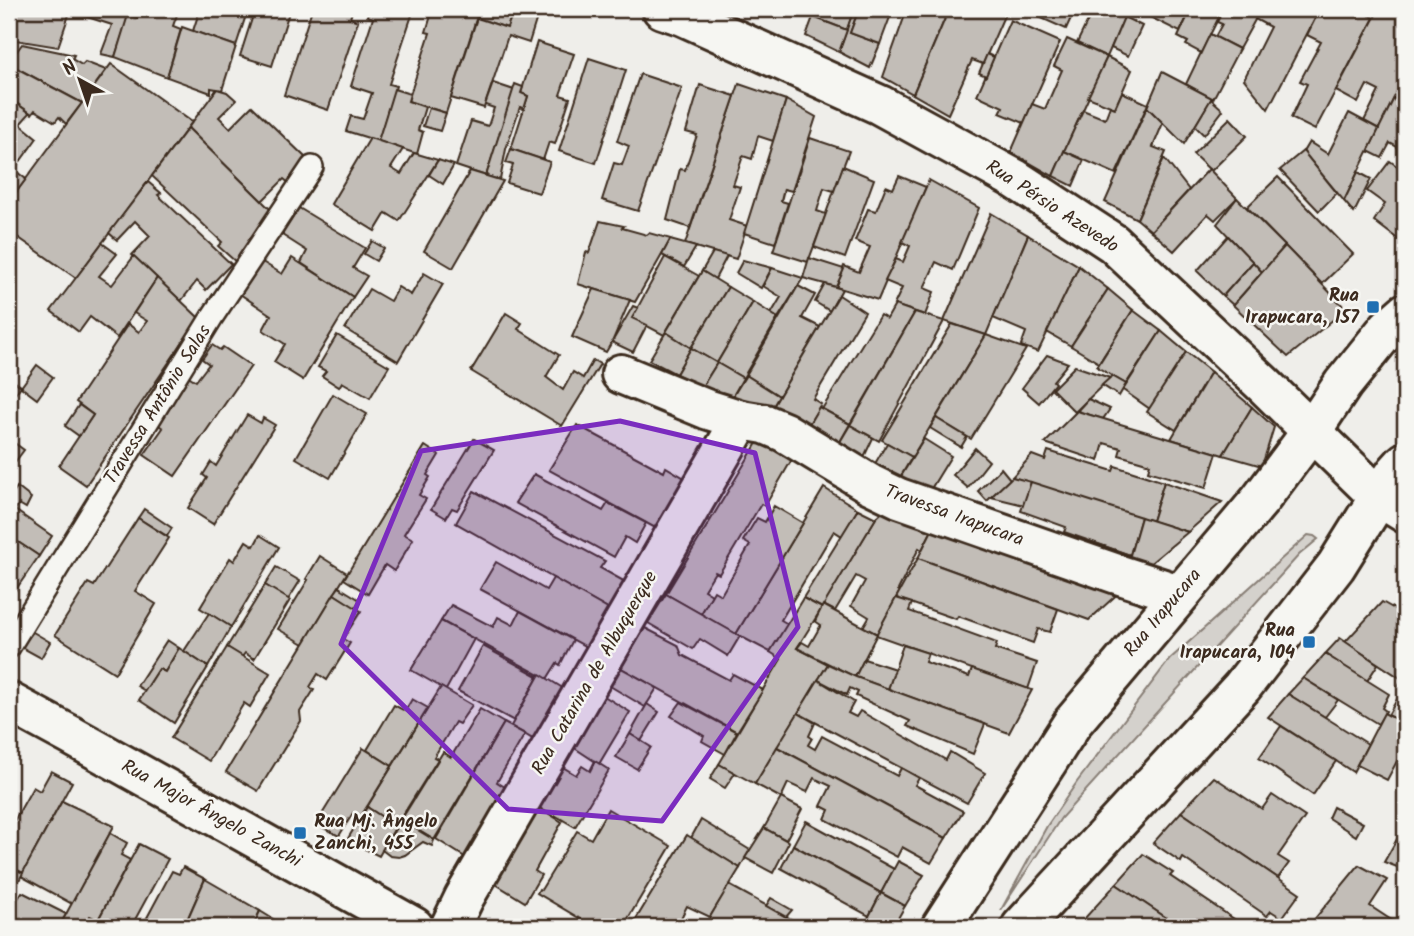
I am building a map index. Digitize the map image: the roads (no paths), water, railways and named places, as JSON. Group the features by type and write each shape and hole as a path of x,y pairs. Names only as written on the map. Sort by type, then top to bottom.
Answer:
{"street":[{"name":"Rua Pérsio Azevedo","path":"677,11 880,105 1015,179 1113,243 1311,432 1392,505"},
{"name":"Rua Irapucara","path":"941,927 1073,722 1260,499 1311,432 1343,384 1389,327 1405,313"},
{"name":"Travessa Irapucara","path":"621,374 706,409 765,424 784,432 870,484 899,498 1117,575 1179,594"},
{"name":"Rua Catarina de Albuquerque","path":"450,927 471,886 741,420"},
{"path":"1021,927 1242,687 1336,566 1392,505 1396,472 1405,462"},
{"name":"Rua Major Ângelo Zanchi","path":"9,702 414,927"}],"lane":[{"name":"Travessa Antônio Salas","path":"9,647 212,317 312,167"}],"place":[{"name":"Rua Irapucara, 157","path":"1373,307"},
{"name":"Rua Irapucara, 104","path":"1309,642"},
{"name":"Rua Mj. Ângelo Zanchi, 455","path":"300,833"}]}
